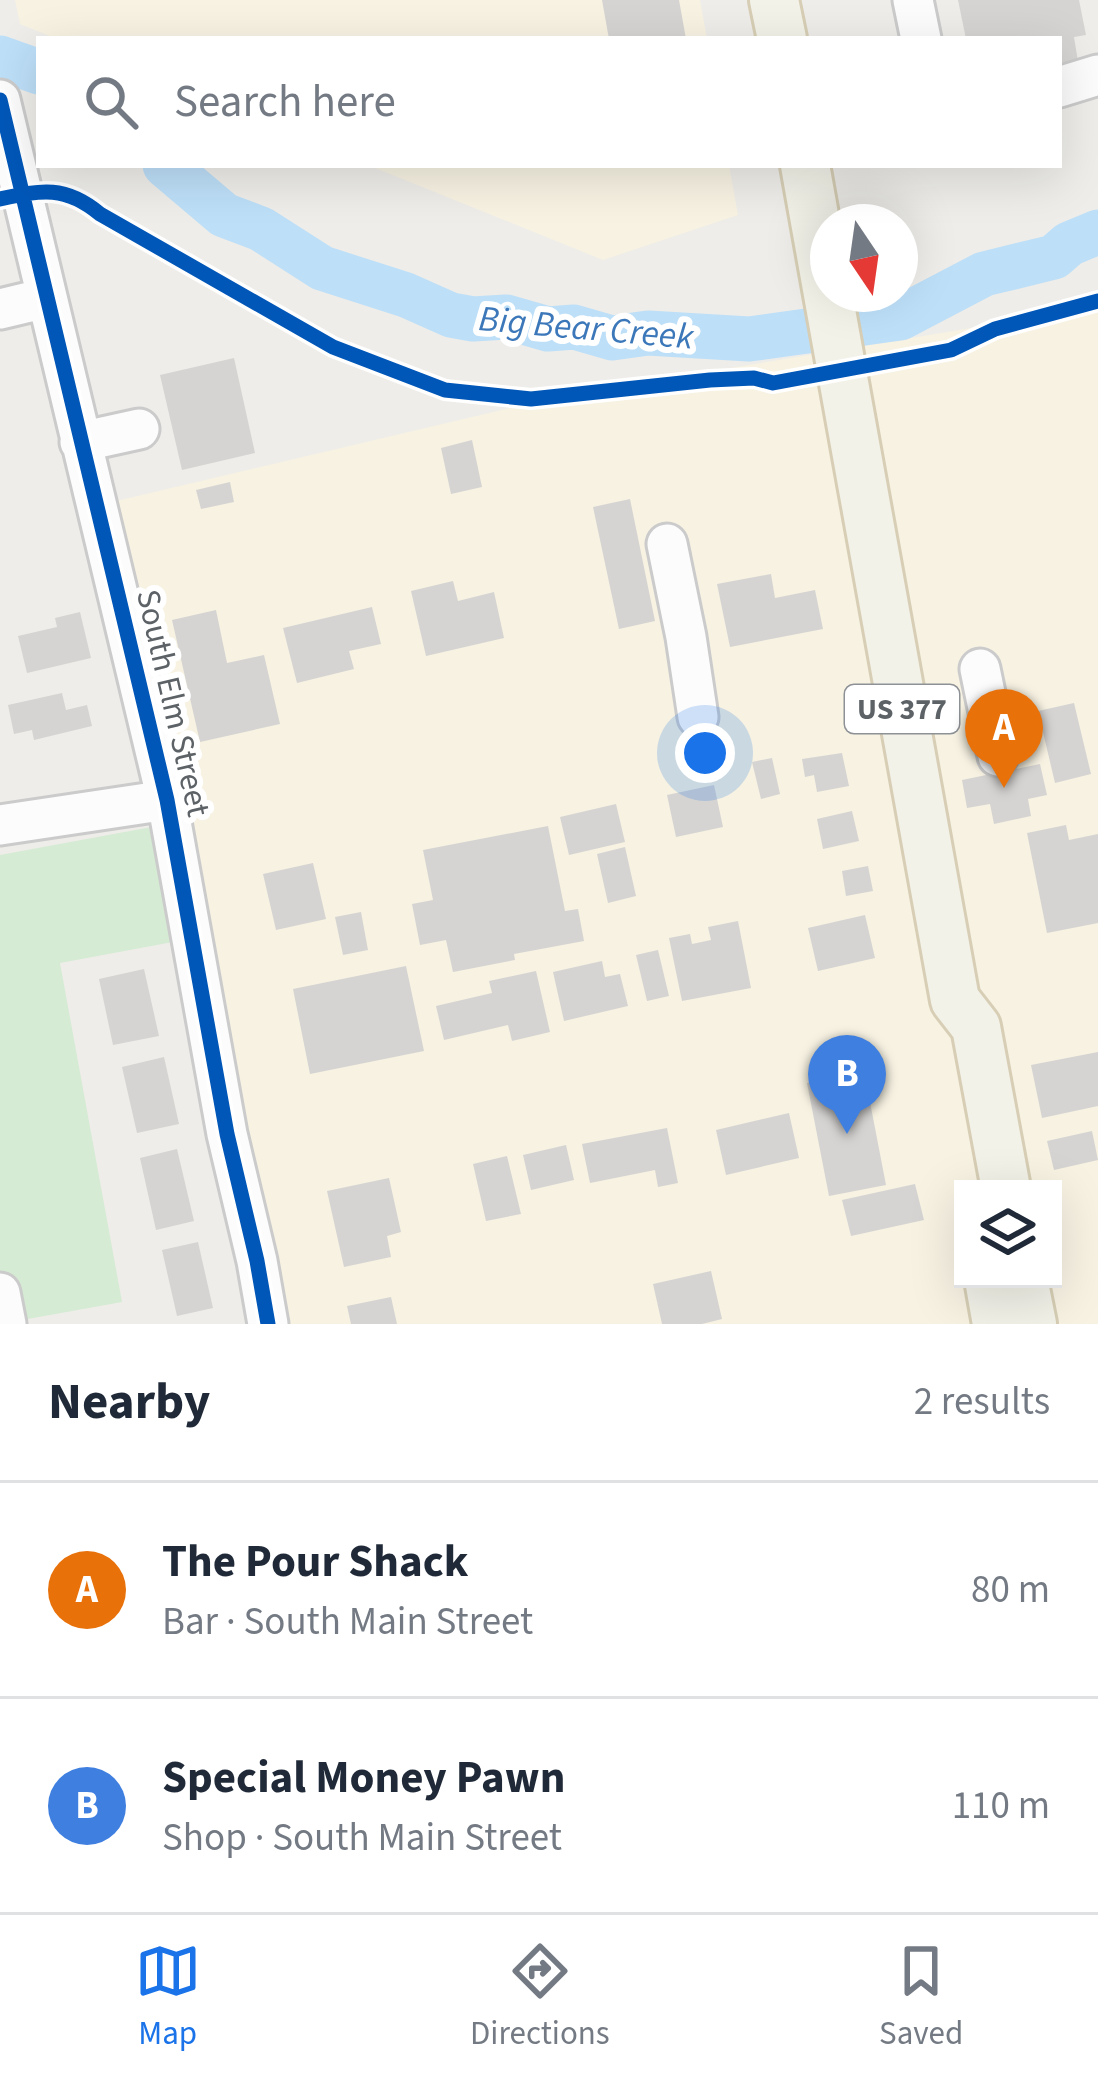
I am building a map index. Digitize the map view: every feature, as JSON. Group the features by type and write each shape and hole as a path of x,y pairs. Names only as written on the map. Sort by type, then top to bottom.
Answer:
{"main road":[{"path":"774,0 781,36"},
{"name":"US 377","path":"806,168 812,204"},
{"name":"US 377","path":"831,312 955,1000 976,1027 1004,1180"},
{"name":"US 377","path":"955,1000 945,1030 971,1180"},
{"path":"991,1288 997,1324"},
{"path":"1025,1288 1031,1324"}],"street":[{"path":"913,0 920,36"},
{"path":"1062,86 1098,76"},
{"name":"South Elm Street","path":"0,100 166,800 227,1134 268,1324"},
{"path":"0,309 46,298"},
{"path":"80,442 140,431"},
{"path":"667,544 698,717"},
{"path":"980,670 998,756"},
{"path":"0,825 166,800"},
{"path":"0,1293 5,1324"}],"shaded area":[{"path":"15,0 700,0 706,36 50,36 20,24"},
{"path":"375,168 730,168 738,215 603,260"},
{"path":"1098,307 1098,1324 263,1324 95,506 556,397"}],"green space":[{"path":"184,821 205,936 60,963 122,1302 0,1324 0,855"}],"building":[{"path":"602,0 679,0 685,36 608,36"},
{"path":"958,0 1079,0 1086,35 1074,37 1079,68 1062,71 1062,36 965,36"},
{"path":"234,358 255,453 182,470 160,375"},
{"path":"472,440 482,487 451,494 441,448"},
{"path":"230,482 234,502 201,509 196,490"},
{"path":"630,499 655,621 619,629 593,507"},
{"path":"771,574 775,598 815,590 823,629 730,647 717,584"},
{"path":"453,581 458,601 494,592 504,638 426,656 411,591"},
{"path":"372,607 381,644 349,651 354,669 297,683 283,628"},
{"path":"216,610 227,663 264,655 280,724 200,742 172,620"},
{"path":"80,612 91,658 27,673 18,636 57,627 55,618"},
{"path":"62,693 66,710 87,705 92,726 34,740 32,730 14,734 8,705"},
{"path":"1074,703 1091,774 1055,783 1038,711"},
{"path":"842,753 849,786 817,792 814,775 805,777 802,759"},
{"path":"772,758 780,794 761,799 752,762"},
{"path":"1040,764 1047,795 1028,799 1031,816 994,824 990,804 967,808 962,780"},
{"path":"714,785 723,827 676,837 667,795"},
{"path":"616,804 625,842 569,855 560,817"},
{"path":"852,811 859,841 823,849 817,819"},
{"path":"1066,825 1069,840 1098,834 1098,923 1047,933 1027,833"},
{"path":"548,826 565,911 578,909 584,941 453,972 446,940 420,945 412,904 433,900 423,850"},
{"path":"625,847 636,896 608,903 597,854"},
{"path":"313,863 326,919 276,930 263,874"},
{"path":"868,866 873,891 846,896 842,871"},
{"path":"361,912 368,950 343,955 335,917"},
{"path":"865,915 875,958 818,971 808,928"},
{"path":"738,921 751,988 682,1001 669,938 690,934 692,944 711,940 708,927"},
{"path":"658,950 669,996 647,1001 636,955"},
{"path":"602,961 605,977 620,974 628,1006 564,1021 553,972"},
{"path":"406,966 424,1051 310,1074 293,989"},
{"path":"144,969 159,1036 113,1045 99,979"},
{"path":"536,971 550,1032 512,1041 508,1025 444,1040 436,1006 492,993 489,981"},
{"path":"1098,1052 1098,1106 1042,1118 1031,1065"},
{"path":"164,1057 179,1124 137,1133 122,1067"},
{"path":"864,1071 886,1185 829,1196 807,1083"},
{"path":"789,1113 799,1158 726,1175 716,1130"},
{"path":"667,1128 678,1183 658,1187 655,1170 590,1183 582,1144"},
{"path":"1092,1131 1098,1160 1054,1170 1047,1141"},
{"path":"566,1145 574,1180 531,1190 523,1155"},
{"path":"177,1149 194,1221 156,1230 140,1158"},
{"path":"507,1156 521,1214 486,1221 473,1164"},
{"path":"389,1178 401,1232 387,1236 391,1257 344,1267 327,1191"},
{"path":"915,1184 924,1220 851,1236 842,1200"},
{"path":"198,1242 213,1308 177,1316 162,1250"},
{"path":"711,1271 722,1319 662,1324 653,1284"},
{"path":"391,1297 397,1324 351,1324 347,1306"}],"waterway":[{"name":"Big Bear Creek","path":"0,58 36,71"},
{"name":"Big Bear Creek","path":"169,168 224,215 261,229 322,268 451,315 506,317 548,329 574,327 612,338 648,333 749,339 900,318 984,274 1054,257 1069,244 1098,232"}],"cycle path":[{"path":"0,100 167,800 227,1134 268,1324"},
{"path":"0,199 41,192 76,198 333,347 445,390 531,399 710,380 754,378 773,383 951,350 995,329 1098,301"}],"place":[{"name":"The Pour Shack","path":"1004,788"},
{"name":"Special Money Pawn","path":"847,1134"}]}
